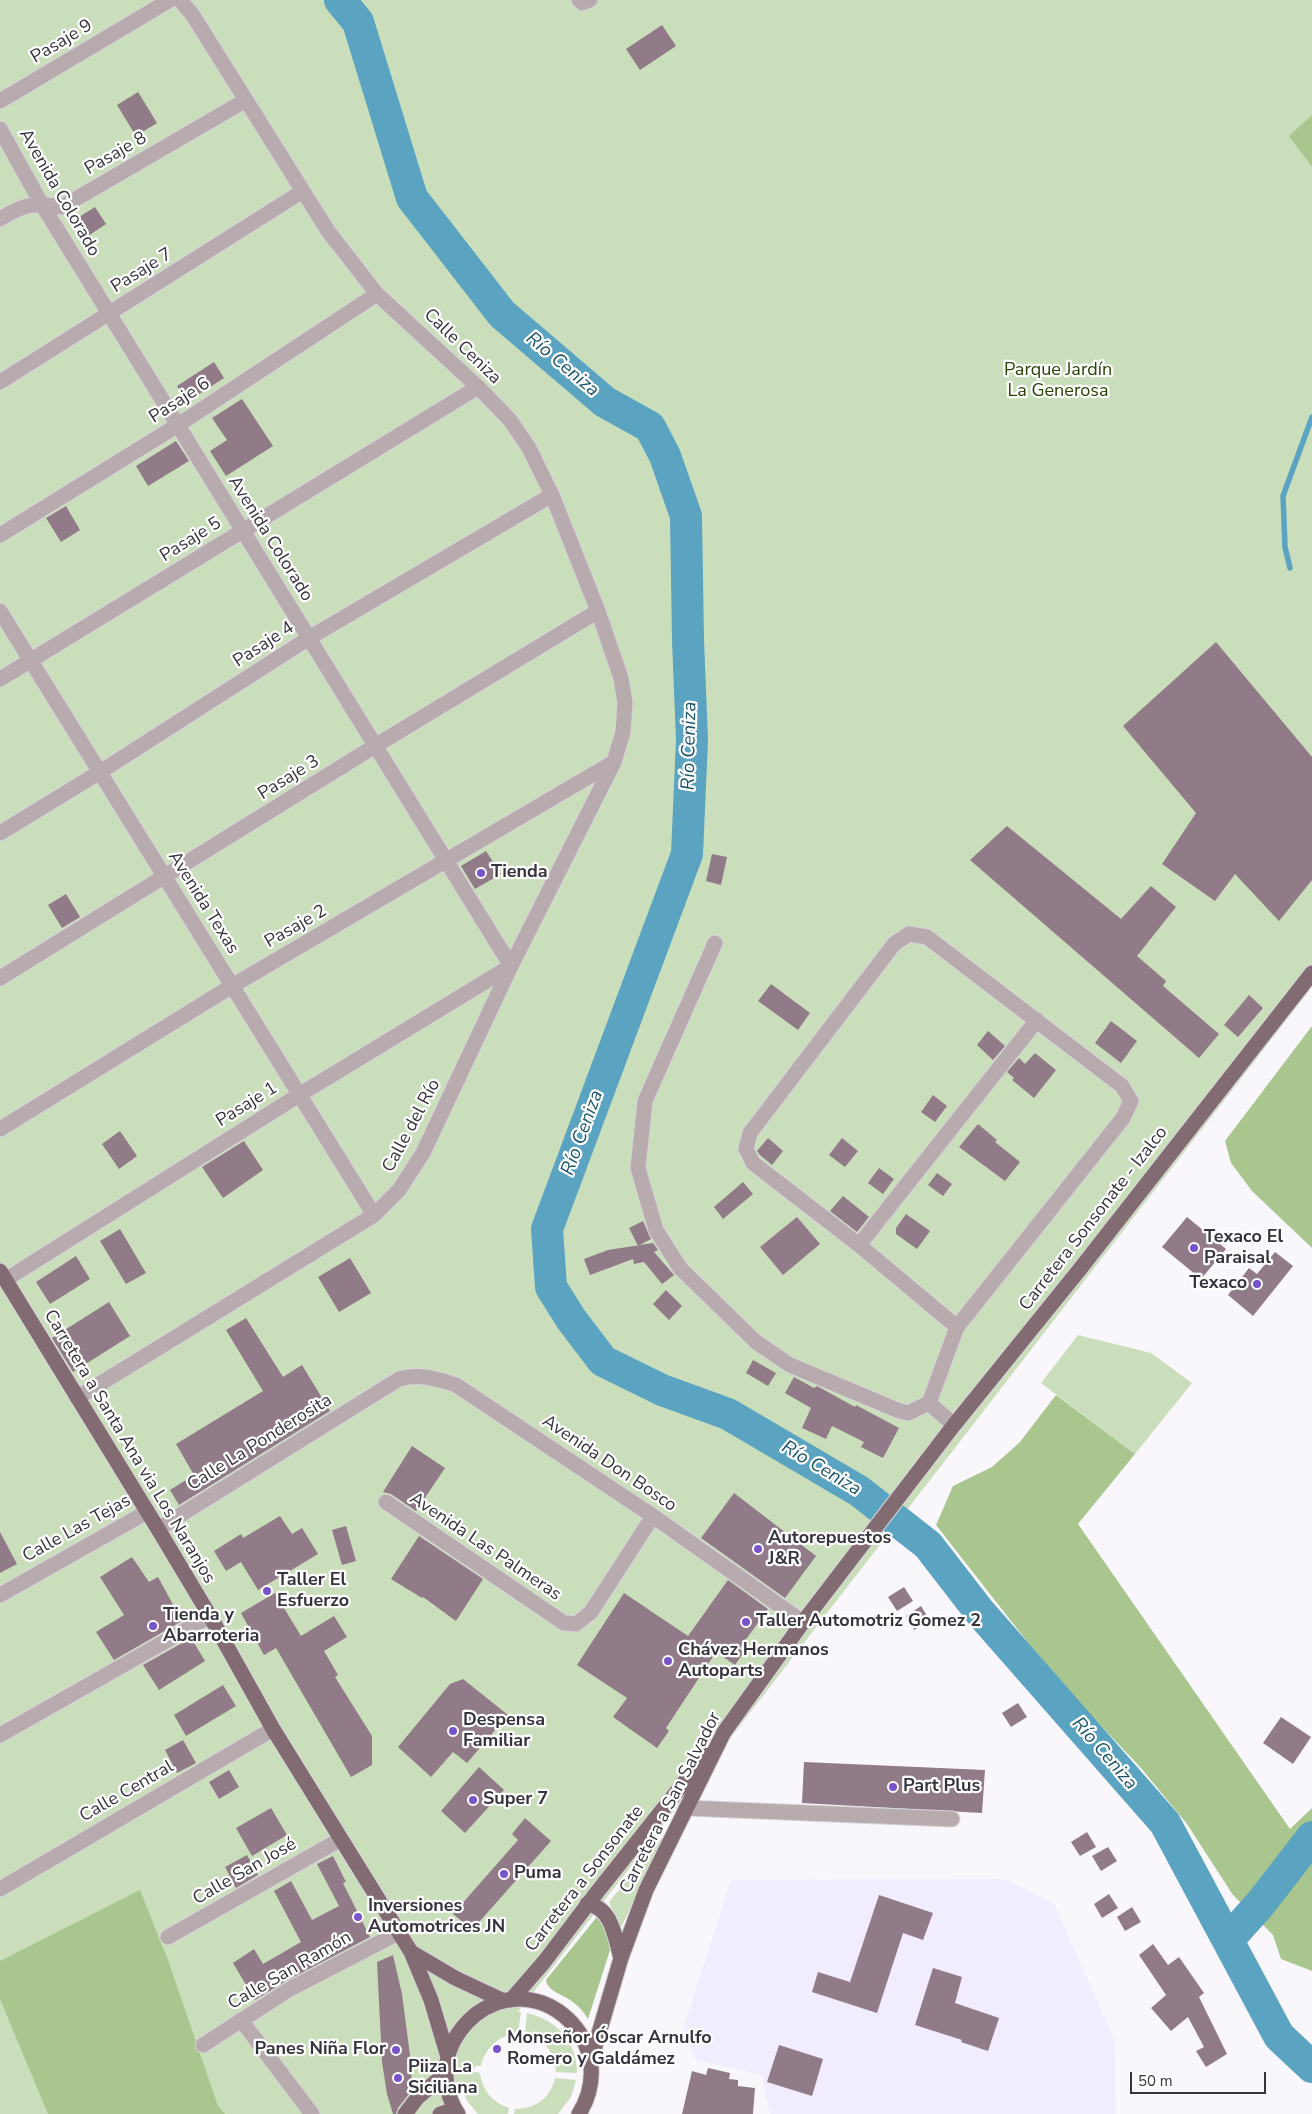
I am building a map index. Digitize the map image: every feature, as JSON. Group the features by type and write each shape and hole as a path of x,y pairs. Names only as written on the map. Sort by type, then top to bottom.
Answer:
{"main road":[{"name":"Carretera Sonsonate - Izalco","path":"849,1563 954,1425 1080,1269 1312,973"},
{"name":"Carretera a Santa Ana via Los Naranjos","path":"2,1275 210,1616 273,1729 411,1952"},
{"name":"Carretera a San Salvador","path":"591,2060 621,1958 646,1890 724,1732 803,1622 849,1563"},
{"name":"Carretera a Sonsonate","path":"508,2000 544,1962 587,1904 724,1732"},
{"path":"587,1904 603,1910 609,1921 621,1958"},
{"path":"411,1952 455,1978 508,2000 540,2003 554,2008 566,2017 580,2033 591,2060 592,2082 583,2110"},
{"path":"411,1952 431,2000 448,2057"},
{"path":"440,2114 457,2112 447,2088 446,2073 448,2057 454,2039 464,2024 478,2012 508,2000"},
{"path":"405,2114 418,2097 446,2073"}],"street":[{"name":"Pasaje 9","path":"0,101 170,0"},
{"name":"Calle Ceniza","path":"180,0 192,14 328,231 377,294 478,387 510,420 529,448 552,495 598,611 621,678 625,703 623,732 614,762"},
{"name":"Pasaje 8","path":"0,219 14,210 29,204 41,203 62,207 246,100"},
{"name":"Avenida Colorado","path":"0,129 41,203 511,966"},
{"name":"Pasaje 7","path":"0,382 303,191"},
{"name":"Pasaje 6","path":"0,535 178,425 377,294"},
{"name":"Pasaje 5","path":"0,679 478,387"},
{"name":"Pasaje 4","path":"0,833 100,772 309,638 552,495"},
{"name":"Avenida Texas","path":"0,611 374,1215"},
{"name":"Pasaje 3","path":"0,978 165,878 375,746 598,611"},
{"name":"Pasaje 2","path":"0,1129 232,986 614,762"},
{"name":"Calle del Río","path":"77,1398 374,1215 399,1190 423,1153 511,966 614,762"},
{"path":"715,943 645,1102 638,1168 656,1230 680,1268 756,1342 790,1365 897,1410 908,1413 929,1403 957,1327 1123,1118 1131,1101 1122,1086 927,937 909,934 894,944 750,1133 746,1150 753,1163 859,1245 957,1327"},
{"name":"Pasaje 1","path":"2,1275 511,966"},
{"path":"859,1245 1036,1020"},
{"name":"Avenida Don Bosco","path":"382,1389 399,1379 413,1375 456,1385 653,1516 803,1622"},
{"name":"Calle La Ponderosita","path":"158,1529 382,1389"},
{"path":"929,1403 954,1425"},
{"name":"Avenida Las Palmeras","path":"386,1502 564,1623 576,1624 591,1612 653,1516"},
{"name":"Calle Las Tejas","path":"0,1595 147,1512"},
{"path":"0,1735 210,1616"},
{"name":"Calle Central","path":"0,1888 273,1729"},
{"path":"686,1808 952,1819"},
{"name":"Calle San José","path":"168,1937 340,1839"},
{"name":"Calle San Ramón","path":"203,2045 290,1989 398,1933"},
{"path":"241,2020 312,2114"}],"shaded area":[{"path":"1005,1879 1054,1904 1115,2041 1116,2114 770,2114 762,2075 696,2060 683,2030 731,1880"}],"green space":[{"name":"Parque Jardín La Generosa","path":"0,0 1312,0 1312,987 518,2012 521,2012 518,2033 505,2036 489,2048 481,2066 476,2066 471,2071 480,2073 483,2085 489,2095 509,2108 508,2114 478,2114 467,2101 460,2084 435,2114 0,2114"},
{"path":"1312,115 1312,167 1289,136"},
{"path":"1312,1026 1312,1248 1252,1191 1231,1163 1225,1141"},
{"path":"1078,1335 1151,1353 1192,1383 1135,1454 1041,1383"},
{"path":"1056,1395 1135,1454 1078,1524 1290,1829 1312,1808 1312,1971 1281,1959 1273,1935 1233,1895 1187,1824 1141,1768 1087,1711 1033,1649 936,1525 953,1486 992,1467 1020,1442"},
{"path":"666,1833 622,1926 619,1926 609,1902"},
{"path":"140,1890 169,1963 218,2106 225,2114 48,2114 0,1999 0,1961"},
{"path":"596,1918 599,1918 608,1935 610,1950 588,2019 582,2010 571,2000 550,1988 546,1980"},
{"path":"527,2013 547,2021 563,2034 573,2052 577,2073 556,2072 553,2058 547,2047 537,2039 525,2034"},
{"path":"555,2078 576,2080 571,2097 558,2114 514,2114 515,2109 529,2107 546,2097"}],"building":[{"path":"662,25 676,46 640,70 626,49"},
{"path":"138,92 157,123 136,136 117,105"},
{"path":"95,207 106,224 85,238 74,220"},
{"path":"214,362 224,378 187,402 177,386"},
{"path":"242,399 273,446 226,476 210,451 227,440 212,418"},
{"path":"176,441 189,461 148,486 136,466"},
{"path":"66,506 80,530 61,542 46,518"},
{"path":"1216,642 1312,757 1312,880 1279,921 1235,874 1215,901 1162,864 1196,813 1123,726"},
{"path":"1007,826 1121,919 1151,886 1176,907 1137,956 1166,981 1163,986 1219,1034 1199,1058 970,860"},
{"path":"486,851 501,874 475,889 461,866"},
{"path":"712,854 727,857 721,885 706,881"},
{"path":"66,894 80,917 62,928 48,905"},
{"path":"771,984 810,1013 798,1030 758,1001"},
{"path":"1249,995 1263,1008 1238,1037 1224,1025"},
{"path":"1111,1021 1137,1041 1121,1063 1095,1043"},
{"path":"988,1031 1005,1046 993,1060 977,1045"},
{"path":"1035,1053 1056,1070 1034,1098 1012,1080 1014,1078 1007,1072 1019,1058 1025,1064"},
{"path":"933,1095 947,1106 935,1122 921,1112"},
{"path":"978,1124 997,1140 995,1142 1020,1162 1005,1181 959,1147"},
{"path":"120,1131 137,1156 119,1169 102,1144"},
{"path":"768,1138 783,1151 772,1165 757,1151"},
{"path":"842,1138 858,1151 845,1167 829,1155"},
{"path":"244,1141 263,1170 223,1198 202,1167"},
{"path":"879,1168 894,1179 883,1194 868,1183"},
{"path":"937,1173 952,1184 943,1196 928,1185"},
{"path":"743,1182 753,1194 723,1219 714,1207"},
{"path":"843,1196 869,1217 857,1232 830,1211"},
{"path":"906,1214 930,1231 917,1249 896,1234 896,1228"},
{"path":"797,1217 820,1244 783,1275 760,1247"},
{"name":"Texaco El Paraisal","path":"1187,1217 1226,1249 1201,1279 1162,1247"},
{"path":"643,1221 651,1239 638,1246 629,1228"},
{"path":"120,1229 146,1273 126,1284 100,1241"},
{"path":"653,1243 658,1250 654,1252 674,1275 662,1284 644,1262 634,1264 633,1259 590,1275 584,1259 608,1250"},
{"name":"Texaco","path":"1275,1252 1293,1266 1253,1316 1228,1295 1249,1268 1257,1274"},
{"path":"76,1256 90,1279 50,1304 36,1282"},
{"path":"350,1258 371,1293 339,1312 318,1277"},
{"path":"666,1290 682,1306 669,1320 653,1304"},
{"path":"109,1302 130,1336 73,1372 52,1338"},
{"path":"246,1318 283,1377 302,1365 330,1411 179,1505 170,1490 194,1475 176,1444 263,1391 226,1330"},
{"path":"753,1360 776,1373 768,1386 746,1373"},
{"path":"794,1377 814,1388 817,1386 899,1428 883,1458 861,1447 864,1442 832,1426 826,1439 802,1428 811,1408 785,1393"},
{"path":"412,1446 445,1468 416,1511 391,1494 383,1492"},
{"name":"Autorepuestos J&R","path":"734,1493 816,1556 785,1598 701,1538"},
{"path":"280,1516 292,1534 302,1528 318,1554 258,1590 241,1562 226,1571 214,1551 241,1534 243,1538"},
{"path":"346,1526 356,1561 342,1565 332,1530"},
{"path":"0,1532 17,1564 0,1573"},
{"path":"419,1536 483,1579 456,1621 423,1597 391,1579"},
{"path":"132,1557 149,1582 158,1577 182,1621 114,1660 96,1632 124,1615 100,1577"},
{"path":"728,1580 768,1609 739,1649 744,1652 735,1665 716,1652 666,1728 669,1731 657,1748 613,1717 627,1698 577,1665 624,1593 688,1636"},
{"path":"904,1587 913,1601 897,1611 888,1597"},
{"path":"275,1593 301,1636 334,1616 347,1637 324,1651 338,1675 335,1677 372,1736 372,1765 351,1777 276,1648 264,1655 241,1613"},
{"path":"921,1606 930,1621 914,1630 906,1616"},
{"path":"191,1638 205,1661 159,1690 143,1665"},
{"name":"Despensa Familiar","path":"463,1679 508,1715 467,1763 453,1752 431,1777 398,1747 450,1684"},
{"path":"223,1685 236,1706 186,1736 174,1715"},
{"path":"1018,1703 1027,1717 1011,1727 1002,1713"},
{"path":"1281,1717 1311,1737 1293,1764 1263,1743"},
{"path":"183,1740 196,1763 177,1773 165,1750"},
{"name":"Part Plus","path":"804,1762 985,1770 982,1813 802,1803"},
{"name":"Super 7","path":"479,1767 504,1790 465,1833 441,1811"},
{"path":"229,1770 239,1787 219,1799 209,1782"},
{"path":"271,1808 287,1835 252,1856 236,1828"},
{"name":"Puma","path":"525,1818 551,1841 472,1930 453,1914 518,1840 512,1834"},
{"path":"1087,1832 1096,1847 1080,1856 1071,1842"},
{"path":"1108,1847 1117,1861 1101,1871 1092,1856"},
{"path":"247,1855 258,1875 236,1888 225,1867"},
{"path":"333,1856 346,1882 343,1883 370,1937 286,1981 255,2000 233,1963 254,1949 263,1964 301,1942 274,1891 291,1881 312,1920 339,1906 317,1864"},
{"path":"1109,1894 1118,1908 1102,1918 1094,1904"},
{"path":"879,1895 933,1913 923,1940 903,1933 877,2013 812,1992 818,1972 850,1982"},
{"path":"1132,1907 1141,1922 1125,1931 1117,1917"},
{"path":"1153,1944 1168,1965 1179,1957 1204,1993 1199,1997 1227,2054 1206,2067 1196,2051 1204,2047 1188,2017 1171,2031 1151,2008 1166,1995 1139,1955"},
{"path":"393,1955 402,1994 411,2063 412,2090 398,2108 396,2114 393,2114 387,2094 382,2062 377,1962"},
{"path":"933,1968 962,1977 955,2003 999,2018 988,2051 961,2042 962,2040 915,2025"},
{"path":"779,2045 823,2059 812,2096 767,2082"},
{"path":"708,2068 730,2073 729,2079 738,2080 738,2086 755,2088 753,2114 682,2114 692,2071 706,2075"}],"waterway":[{"name":"Río Ceniza","path":"340,0 358,22 412,198 502,314 605,402 650,427 665,456 686,516 692,740 687,854 547,1229 551,1287 571,1319 603,1361 662,1390 728,1414 859,1491 928,1545 979,1611 1165,1823 1279,2036 1312,2067"},
{"path":"1290,568 1285,547 1283,496 1312,417"},
{"path":"1228,1940 1261,1903 1312,1837"}],"place":[{"name":"Tienda","path":"481,873"},
{"name":"Texaco El Paraisal","path":"1194,1248"},
{"name":"Texaco","path":"1257,1284"},
{"name":"Autorepuestos J&R","path":"758,1549"},
{"name":"Taller El Esfuerzo","path":"267,1591"},
{"name":"Taller Automotriz Gomez 2","path":"746,1622"},
{"name":"Tienda y Abarroteria","path":"153,1626"},
{"name":"Chávez Hermanos Autoparts","path":"668,1661"},
{"name":"Despensa Familiar","path":"453,1731"},
{"name":"Part Plus","path":"893,1787"},
{"name":"Super 7","path":"473,1800"},
{"name":"Puma","path":"504,1874"},
{"name":"Inversiones Automotrices JN","path":"358,1917"},
{"name":"Monseñor Óscar Arnulfo Romero y Galdámez","path":"497,2049"},
{"name":"Panes Niña Flor","path":"396,2050"},
{"name":"Piiza La Siciliana","path":"398,2078"}]}
